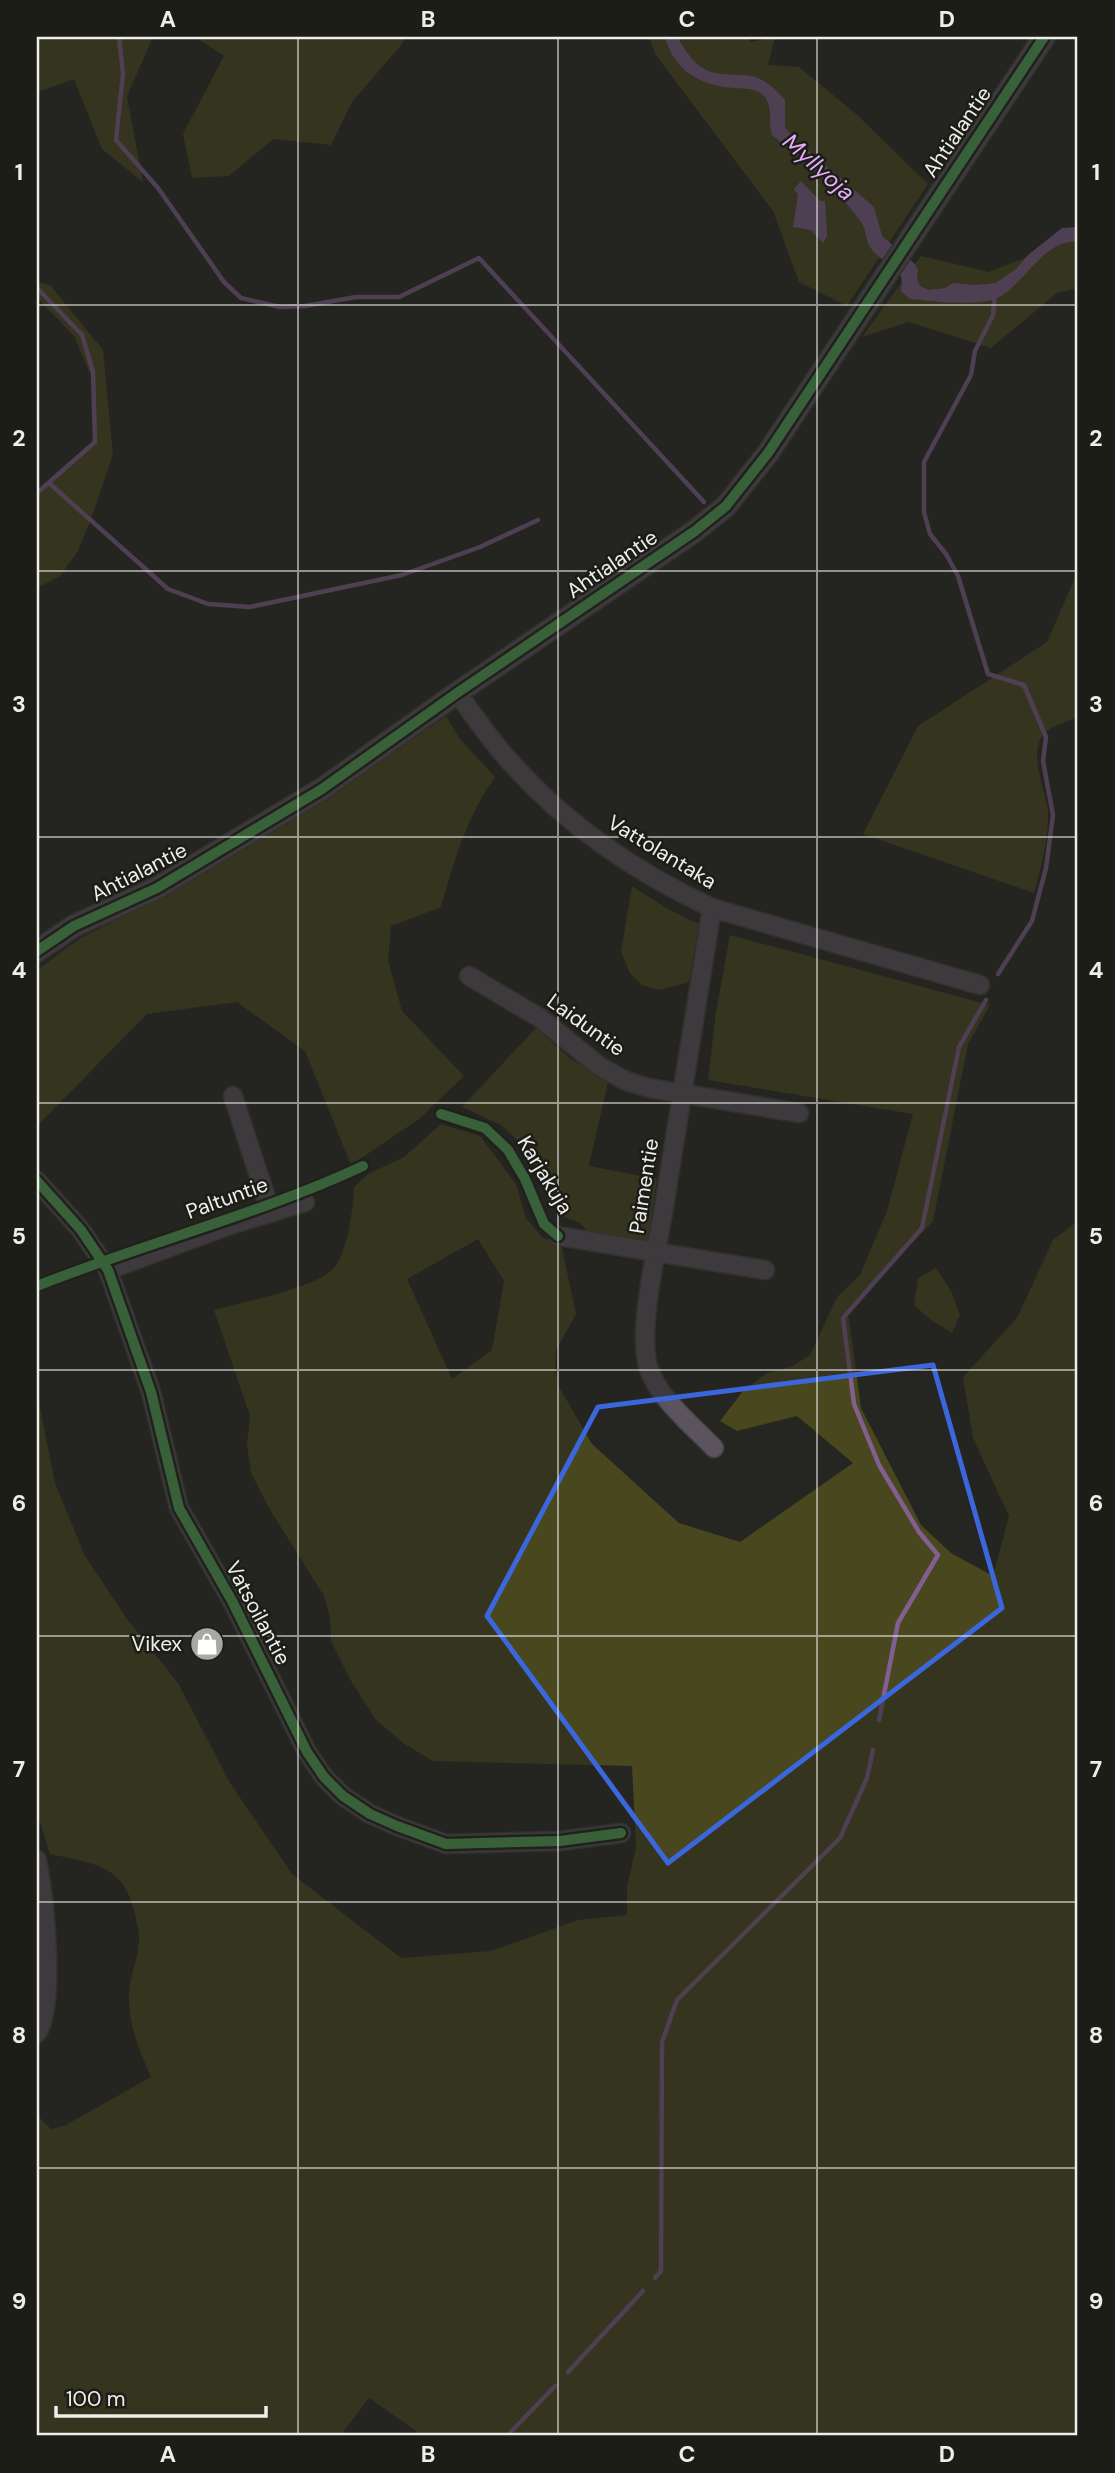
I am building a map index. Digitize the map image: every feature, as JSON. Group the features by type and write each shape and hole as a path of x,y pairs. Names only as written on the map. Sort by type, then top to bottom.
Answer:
{"street":[{"name":"Ahtialantie","path":"37,951 74,926 156,888 322,789 457,693 695,531 726,506 776,441 1044,37"},
{"name":"Vattolantaka","path":"457,693 505,757 544,797 584,831 679,892 712,908 980,985"},
{"name":"Paimentie","path":"712,908 644,1343 648,1368 670,1402 714,1448"},
{"name":"Laiduntie","path":"468,976 531,1012 577,1051 617,1076 649,1088 799,1113"},
{"path":"233,1096 271,1213"},
{"name":"Vatsoilantie","path":"37,1181 87,1237 108,1270 151,1392 183,1518 232,1601 306,1752 324,1777 343,1796 370,1814 446,1844 560,1841 621,1833"},
{"name":"Paltuntie","path":"108,1270 226,1226 305,1202"},
{"name":"Karjakuja","path":"558,1236 765,1270"},
{"path":"37,1860 46,1923 46,2005 44,2019 37,2033"}],"highlighted area":[{"path":"933,1365 1002,1608 668,1863 487,1616 598,1407"}],"shaded area":[{"path":"37,37 153,37 127,96 143,182 102,149 74,79 37,92"},
{"path":"195,37 405,37 352,102 331,145 273,139 229,176 192,178 183,134 224,56"},
{"path":"649,37 747,37 751,42 775,37 768,65 799,67 855,113 928,184 847,306 799,282 773,211 655,54"},
{"path":"1078,237 1078,288 1057,293 991,348 909,322 862,337 921,256 989,272"},
{"path":"37,281 51,286 103,350 113,455 78,551 60,576 37,588 37,493 95,442 91,376 74,336 37,298"},
{"path":"1078,571 1078,717 1053,727 1039,744 1038,767 1047,803 1048,822 1034,893 863,834 918,726 1047,642"},
{"path":"446,716 460,739 495,777 469,823 441,907 391,926 388,960 402,1011 464,1076 419,1119 351,1165 305,1051 237,1002 147,1014 37,1126 37,970 79,939 180,887 319,803"},
{"path":"632,886 670,910 699,924 689,982 659,990 642,985 630,973 621,952"},
{"path":"730,935 990,1005 968,1044 933,1221 848,1312 861,1408 921,1525 951,1553 993,1576 1009,1516 973,1438 963,1377 1017,1318 1053,1240 1078,1221 1078,2436 423,2436 369,2398 340,2436 37,2436 37,2115 51,2129 66,2125 151,2077 130,2016 130,1987 139,1938 130,1897 115,1876 105,1869 50,1854 37,1813 37,1393 55,1483 85,1556 127,1619 178,1683 230,1783 292,1874 401,1958 491,1951 578,1920 627,1915 627,1886 636,1848 632,1766 433,1761 403,1743 376,1720 351,1681 331,1641 330,1618 324,1596 269,1508 251,1473 247,1444 250,1416 214,1310 276,1294 323,1277 332,1270 342,1253 351,1219 354,1187 368,1174 404,1157 441,1124 480,1136 516,1184 526,1218 542,1237 562,1248 576,1314 556,1350 555,1368 558,1385 592,1444 679,1523 740,1542 853,1463 797,1416 737,1431 720,1421 743,1391 767,1373 791,1367 810,1355 837,1297 860,1275 887,1211 913,1114 708,1080 716,1012","holes":["478,1239 504,1281 492,1350 452,1379 407,1279"]},
{"path":"536,1028 571,1059 608,1082 589,1166 657,1179 648,1241 589,1233 580,1223 558,1214 548,1201 541,1176 530,1156 517,1140 501,1125 462,1107"},
{"path":"936,1268 951,1291 960,1315 952,1333 914,1305 918,1278"}],"water":[{"name":"Myllyoja","path":"665,37 677,37 694,61 707,70 755,77 775,90 785,100 785,127 796,140 874,207 882,236 915,264 920,286 929,290 945,288 953,283 996,283 1062,228 1078,227 1078,242 1067,243 1046,253 1010,289 993,300 957,303 910,299 901,291 901,275 898,271 870,248 863,225 852,210 819,176 772,135 769,106 765,97 755,90 723,87 691,75 675,59"},
{"path":"801,181 820,201 825,201 827,236 823,243 811,230 793,227 798,195 794,189"}],"waterway":[{"path":"119,37 123,74 116,140 158,188 224,282 241,298 280,307 305,306 356,297 399,297 479,258 704,502"},
{"path":"37,288 82,335 93,372 95,442 37,493"},
{"path":"995,293 993,315 975,351 971,375 924,462 924,512 930,534 946,554 958,576 988,674 1024,685 1046,737 1043,761 1053,815 1046,868 1032,921 998,974"},
{"path":"49,483 168,589 208,604 250,607 402,575 480,547 538,520"},
{"path":"879,1720 898,1623 938,1555 919,1532 879,1465 854,1404 843,1318 922,1228 959,1047 986,1000"},
{"path":"655,2278 661,2271 662,2042 677,2000 840,1838 867,1778 873,1750"},
{"path":"568,2372 643,2291"},
{"path":"507,2436 555,2386"}],"cycle path":[{"path":"37,951 74,926 157,888 322,789 457,693 695,531 726,506 768,453 1044,37"},
{"path":"441,1114 485,1128 508,1150 525,1179 544,1224 558,1236"},
{"path":"37,1286 283,1199 363,1166"},
{"path":"37,1181 81,1230 108,1270 151,1392 179,1508 232,1601 307,1752 324,1777 343,1796 370,1814 446,1844 560,1841 621,1833"}],"place":[{"name":"Vikex","path":"207,1644"}]}
